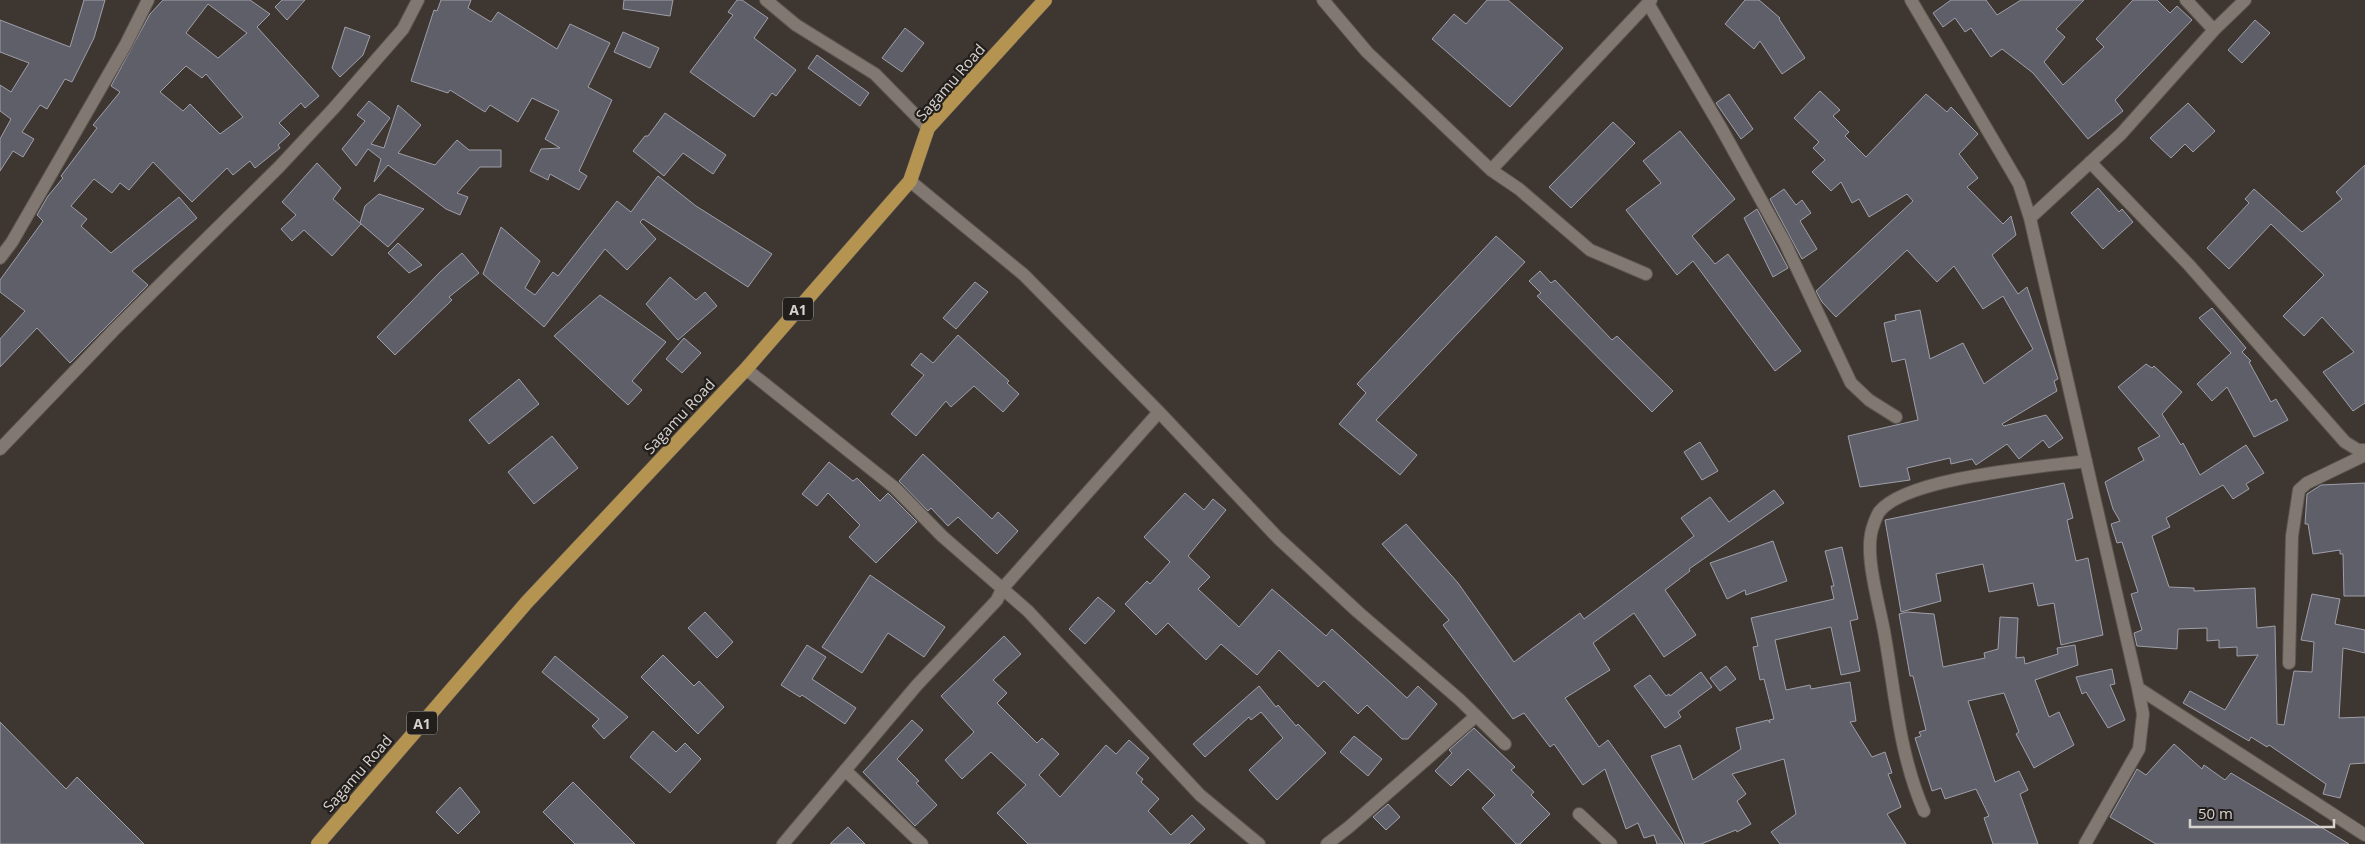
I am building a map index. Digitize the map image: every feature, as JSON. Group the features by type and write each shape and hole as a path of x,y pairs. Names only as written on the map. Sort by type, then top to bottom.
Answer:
{"highway":[{"name":"Sagamu Road","path":"318,844 527,602 746,368 910,181 928,128 1045,0"}],"street":[{"path":"0,258 12,242 126,44 148,0"},
{"path":"0,449 115,329 279,167 334,108 402,29 418,0"},
{"path":"766,0 796,25 875,74 928,128"},
{"path":"1323,0 1367,52 1491,170 1519,189 1590,250 1646,274"},
{"path":"1911,0 2019,184 2030,218 2138,688 2143,714 2139,749 2084,844"},
{"path":"2186,0 2214,30"},
{"path":"2030,218 2121,134 2214,30 2245,0"},
{"path":"1491,170 1650,2 1785,243 1851,384 1869,400 1896,417"},
{"path":"2090,162 2189,266 2345,442 2358,450 2365,450"},
{"path":"910,181 1024,275 1159,412 1278,538 1476,716 1504,744"},
{"path":"746,368 895,488 942,536 1028,611 1200,795 1258,844"},
{"path":"783,844 917,685 998,600 1002,589 1159,412"},
{"path":"2289,663 2292,536 2299,490 2307,483 2365,455"},
{"path":"1924,812 1911,782 1901,737 1872,571 1871,534 1879,512 1896,499 1919,489 1974,477 2086,461"},
{"path":"2138,688 2365,835"},
{"path":"1327,844 1350,827 1476,716"},
{"path":"845,770 922,844"},
{"path":"1579,814 1611,844"}],"building":[{"path":"84,0 105,0 94,38 72,82 65,79 47,109 40,105 22,132 34,139 23,157 13,151 0,171 0,139 11,119 0,111 0,85 11,92 29,63 0,52 0,20 70,47"},
{"path":"163,0 250,0 270,14 257,27 319,96 305,108 301,103 279,123 290,134 278,145 280,148 255,168 250,161 233,175 227,168 192,202 153,162 129,190 120,183 112,193 94,179 71,206 87,219 81,226 111,253 179,197 197,218 132,271 148,285 70,363 37,328 0,367 0,339 25,311 0,292 0,280 43,221 37,215 48,196 63,178 61,176 97,128 93,125 120,92 111,86 150,14","holes":["208,4 247,33 218,58 186,33","186,66 202,78 206,74 243,117 220,134 190,104 183,111 160,92"]},
{"path":"282,0 305,0 287,20 275,7"},
{"path":"441,0 471,0 468,8 491,22 498,12 557,49 570,24 610,43 588,87 612,100 579,171 587,176 579,190 550,174 548,180 530,171 541,149 560,148 545,139 559,111 532,98 518,122 490,105 485,112 450,90 448,93 411,81 434,10 437,11"},
{"path":"624,0 673,0 670,16 623,9"},
{"path":"737,0 742,0 768,18 754,38 796,70 776,96 772,93 754,117 690,72 733,15 728,12"},
{"path":"1487,0 1508,0 1563,48 1510,107 1432,39 1454,14 1466,24"},
{"path":"1745,0 1759,0 1780,18 1805,58 1782,74 1760,41 1754,49 1725,24"},
{"path":"1951,0 1986,0 1997,15 2021,0 2084,0 2056,29 2065,37 2044,62 2063,85 2104,47 2096,39 2133,0 2157,0 2170,13 2177,6 2192,20 2115,100 2123,111 2088,139 2033,73 2002,49 1991,57 1971,28 1965,32 1955,18 1943,27 1933,13"},
{"path":"2255,20 2270,33 2242,63 2228,50"},
{"path":"345,27 370,36 363,55 340,77 332,68"},
{"path":"905,28 924,43 902,72 882,58"},
{"path":"623,32 659,48 650,68 614,52"},
{"path":"817,55 869,93 860,106 808,68"},
{"path":"1820,91 1840,110 1833,116 1849,132 1845,136 1866,157 1926,94 1947,112 1951,107 1978,134 1959,154 1978,178 1967,187 2003,224 2011,216 2016,235 1992,255 2018,294 2027,287 2058,379 2054,381 2057,391 2002,424 2004,426 2046,415 2063,438 2049,448 2043,440 2019,459 2007,444 1976,465 1972,459 1951,464 1950,458 1907,468 1910,480 1860,487 1848,436 1918,420 1905,359 1892,362 1884,323 1896,320 1895,315 1920,310 1930,359 1963,343 1984,384 2033,349 2003,296 1983,309 1954,266 1937,282 1907,250 1836,317 1822,302 1816,291 1913,201 1907,194 1869,217 1859,199 1852,203 1841,182 1831,191 1812,172 1825,160 1813,148 1819,142 1794,118"},
{"path":"1729,94 1753,129 1741,139 1716,103"},
{"path":"369,101 390,118 371,144 384,148 398,105 421,125 398,153 435,165 457,140 469,150 501,150 501,167 480,167 457,193 468,197 460,215 446,209 388,165 374,182 381,159 368,149 356,166 342,149 365,121 357,115"},
{"path":"2188,103 2215,131 2193,152 2185,144 2171,158 2150,138"},
{"path":"665,113 726,155 713,174 683,153 664,176 633,151 645,136 648,136"},
{"path":"1613,122 1635,143 1571,208 1549,187"},
{"path":"1680,131 1735,199 1692,236 1715,264 1728,254 1801,351 1775,371 1693,261 1677,275 1626,210 1661,183 1643,161"},
{"path":"317,163 341,188 333,199 361,224 332,256 304,230 292,241 281,229 296,215 282,202"},
{"path":"2365,165 2365,403 2353,411 2323,372 2354,352 2322,317 2304,336 2283,316 2324,275 2271,224 2229,269 2207,248 2249,203 2245,199 2254,189 2302,232 2342,199 2336,192"},
{"path":"658,176 696,206 772,254 748,287 643,219 640,222 656,239 627,270 605,249 544,327 483,274 501,227 540,261 525,288 535,295 553,272 558,276 617,201 631,212"},
{"path":"2098,188 2119,212 2122,209 2133,222 2103,249 2071,213"},
{"path":"1784,189 1796,205 1802,200 1811,213 1800,221 1817,249 1802,259 1770,199"},
{"path":"379,194 424,209 388,247 360,223 365,206"},
{"path":"1757,209 1788,268 1773,277 1744,218"},
{"path":"1496,236 1525,262 1376,420 1417,455 1400,475 1339,424 1366,393 1357,384"},
{"path":"398,243 422,265 409,273 388,253"},
{"path":"462,253 479,273 449,297 452,300 395,355 377,337 440,272"},
{"path":"1540,271 1551,283 1555,280 1612,340 1617,336 1673,391 1652,412 1537,296 1541,293 1529,281"},
{"path":"670,277 696,300 705,292 717,306 678,340 646,304"},
{"path":"975,282 988,292 956,329 943,318"},
{"path":"600,295 666,342 632,381 642,390 628,405 554,336"},
{"path":"2212,308 2246,348 2242,352 2251,361 2249,362 2271,402 2276,399 2288,420 2254,437 2227,387 2212,401 2197,384 2231,353 2199,318"},
{"path":"958,335 1009,381 1007,383 1019,394 1003,412 974,386 951,407 946,401 916,436 891,414 924,375 911,365 921,353 933,363"},
{"path":"684,338 701,353 682,373 666,359"},
{"path":"2146,364 2152,368 2154,366 2182,392 2162,414 2181,445 2183,443 2200,475 2246,445 2264,473 2246,484 2249,489 2233,499 2223,485 2166,518 2170,527 2152,536 2169,587 2194,588 2194,591 2255,588 2257,628 2275,626 2277,724 2284,725 2294,671 2312,672 2314,642 2301,640 2312,594 2340,599 2335,624 2365,630 2365,653 2343,648 2339,718 2365,717 2365,763 2350,764 2340,798 2323,794 2326,784 2269,745 2267,747 2251,737 2249,741 2183,703 2190,691 2225,710 2258,655 2237,656 2237,647 2219,648 2219,640 2207,641 2207,628 2178,629 2177,649 2137,646 2134,633 2142,630 2131,594 2138,592 2122,542 2117,543 2111,524 2120,521 2113,509 2105,482 2144,460 2138,448 2160,436 2118,387"},
{"path":"519,379 539,404 489,444 469,420"},
{"path":"552,436 578,468 534,504 508,472"},
{"path":"1700,442 1718,471 1702,480 1684,452"},
{"path":"923,454 992,519 998,512 1018,531 997,554 958,517 948,526 931,508 928,511 899,481"},
{"path":"829,462 853,481 857,478 880,501 888,493 917,522 876,563 849,537 860,525 828,493 817,506 802,494"},
{"path":"2064,483 2073,518 2067,520 2076,561 2088,558 2103,635 2061,645 2054,603 2038,606 2033,583 1989,592 1983,564 1936,574 1941,601 1901,612 1885,520"},
{"path":"2365,483 2365,596 2344,596 2343,554 2340,554 2340,550 2313,554 2308,524 2305,524 2307,494 2321,485"},
{"path":"1774,490 1784,503 1689,569 1690,571 1665,590 1696,635 1664,657 1634,613 1593,643 1610,670 1565,698 1599,747 1608,740 1683,844 1657,844 1654,835 1644,838 1638,823 1626,829 1605,769 1583,785 1554,744 1550,747 1524,713 1513,719 1443,625 1449,620 1382,544 1406,524 1458,583 1514,662 1580,613 1584,619 1694,536 1681,518 1710,497 1729,522"},
{"path":"1185,493 1204,510 1213,499 1226,510 1188,556 1210,577 1198,589 1239,627 1272,589 1326,636 1332,629 1407,698 1418,686 1437,704 1408,739 1402,739 1367,705 1358,714 1324,681 1318,687 1279,650 1257,675 1221,644 1206,660 1168,623 1156,635 1125,604 1147,581 1150,584 1170,562 1144,537"},
{"path":"1773,541 1787,581 1746,595 1745,590 1727,599 1710,563"},
{"path":"1842,547 1858,619 1850,621 1860,671 1841,675 1831,627 1775,640 1786,690 1810,685 1811,689 1850,682 1856,721 1850,722 1872,757 1885,752 1892,773 1888,774 1901,807 1887,814 1906,844 1780,844 1771,832 1796,814 1784,759 1732,774 1746,794 1737,801 1751,824 1737,832 1736,830 1701,844 1685,844 1651,756 1680,745 1693,780 1741,749 1736,728 1768,720 1770,723 1769,720 1774,719 1764,679 1760,680 1753,647 1758,646 1751,618 1834,599 1831,586 1834,586 1825,551"},
{"path":"870,575 945,627 924,657 888,633 862,673 822,647"},
{"path":"1098,597 1115,611 1085,644 1069,629"},
{"path":"705,612 733,642 717,658 688,628"},
{"path":"1907,612 1934,614 1943,667 1985,658 1984,653 1998,649 2000,617 2018,618 2016,658 2024,657 2025,664 2058,654 2057,648 2075,645 2078,665 2035,680 2049,717 2059,712 2074,745 2034,768 2016,734 2019,732 2004,693 1968,701 1995,782 2019,771 2028,790 2020,794 2038,844 1993,844 1984,818 1989,816 1976,789 1945,799 1941,788 1932,791 1915,738 1921,736 1919,732 1926,730 1913,676 1910,676 1899,614"},
{"path":"1004,636 1021,654 993,680 1007,693 997,703 1037,743 1042,738 1059,754 1039,775 1060,797 1106,745 1116,754 1129,740 1149,758 1136,773 1143,779 1141,782 1159,799 1148,811 1171,835 1192,815 1205,829 1189,844 1028,844 997,813 1026,785 991,752 962,779 945,760 974,732 941,696"},
{"path":"807,645 826,657 812,679 856,708 845,724 802,695 800,697 781,685"},
{"path":"663,655 694,686 699,681 724,707 698,734 641,677"},
{"path":"555,656 628,717 604,739 592,726 599,719 542,672"},
{"path":"1726,666 1736,679 1720,691 1710,678"},
{"path":"2112,669 2115,684 2110,685 2125,720 2108,728 2086,692 2082,694 2076,677"},
{"path":"1701,672 1712,687 1678,712 1681,717 1665,728 1634,686 1650,675 1666,696 1669,694 1670,696"},
{"path":"1259,686 1276,707 1278,705 1296,726 1298,724 1326,753 1277,800 1249,770 1283,738 1261,712 1251,720 1249,717 1205,757 1193,744"},
{"path":"912,720 923,730 897,759 919,781 916,783 937,805 915,826 863,772"},
{"path":"0,722 66,789 77,777 144,844 0,844"},
{"path":"1474,728 1515,767 1511,770 1534,792 1531,795 1550,814 1520,844 1516,844 1482,808 1495,795 1468,769 1451,786 1435,771 1452,753 1449,750"},
{"path":"653,731 676,752 685,743 701,759 670,793 630,757"},
{"path":"1354,736 1382,759 1368,776 1340,752"},
{"path":"2174,744 2202,769 2204,765 2225,780 2231,773 2349,844 2156,844 2110,817 2137,769 2146,775"},
{"path":"573,782 635,844 575,844 543,812"},
{"path":"460,787 480,812 458,834 436,812"},
{"path":"1388,804 1400,817 1386,830 1373,817"},
{"path":"848,827 865,844 830,844"}]}
